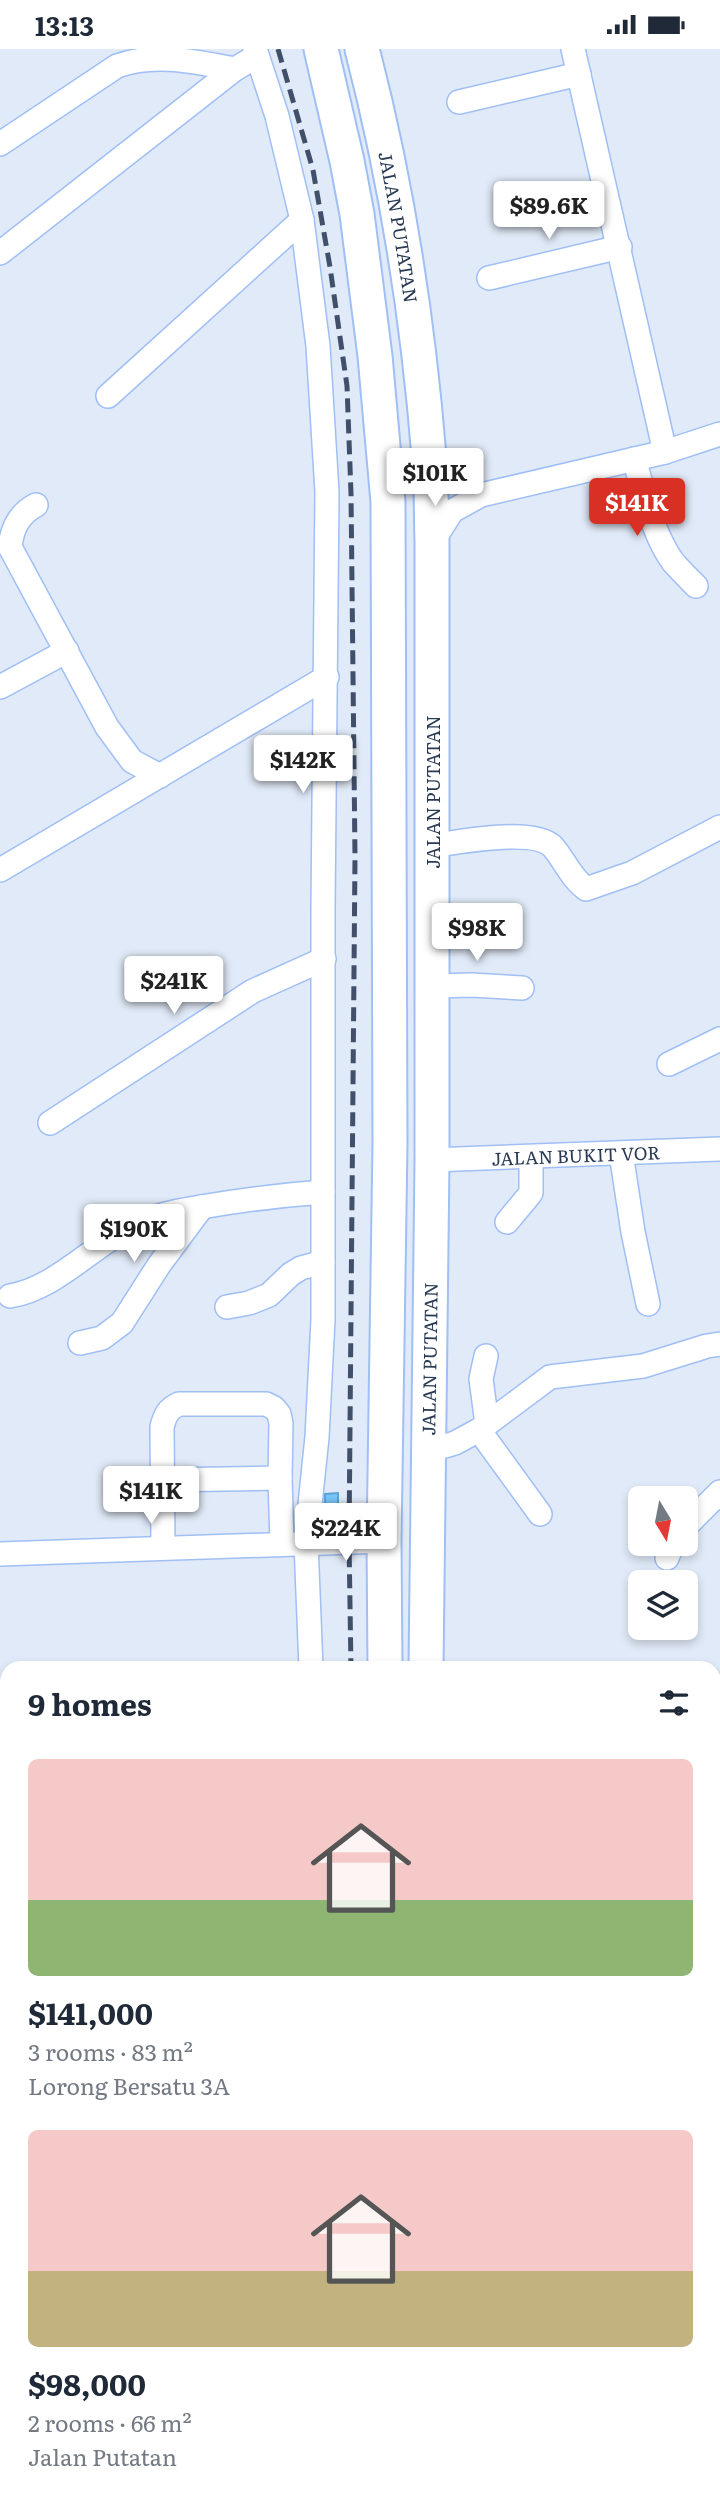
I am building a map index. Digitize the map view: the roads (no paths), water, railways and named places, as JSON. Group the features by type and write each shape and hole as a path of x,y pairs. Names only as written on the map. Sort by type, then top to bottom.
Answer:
{"highway":[{"path":"321,49 355,201 375,356 390,547 390,1143 384,1541 385,1661"},
{"name":"JALAN PUTATAN","path":"362,49 399,210 430,460 432,1150 426,1661"},
{"path":"375,356 418,351"},
{"path":"390,1143 432,1150"},
{"path":"385,1631 426,1629"}],"street":[{"path":"573,49 620,247 664,452"},
{"path":"0,253 256,53 277,116 302,220 318,347 327,492 323,1319 317,1437 306,1543 311,1661"},
{"path":"0,143 115,58 173,59 235,69"},
{"path":"459,101 579,74"},
{"path":"108,396 302,220"},
{"path":"489,278 620,247"},
{"path":"430,460 445,488 455,494 481,495 664,452 720,434"},
{"path":"634,459 665,548 673,562 695,586"},
{"path":"432,542 452,511 481,495"},
{"path":"36,505 25,511 12,532 10,547 107,727 132,761 160,776"},
{"path":"0,687 67,651"},
{"path":"2,864 160,776 327,677"},
{"path":"431,846 499,837 541,839 552,846 576,882 586,889 632,873 720,827"},
{"path":"50,1123 253,991 324,959"},
{"path":"431,986 522,988"},
{"path":"669,1065 720,1039"},
{"name":"JALAN BUKIT VOR","path":"432,1150 531,1157 720,1149"},
{"path":"621,1153 648,1304"},
{"path":"507,1222 531,1193 531,1157"},
{"path":"10,1296 28,1292 44,1284 138,1223 202,1207 323,1192"},
{"path":"80,1343 102,1338 122,1323 159,1265 202,1207"},
{"path":"227,1307 249,1303 269,1295 291,1274 301,1268 323,1262"},
{"path":"428,1451 456,1443 483,1427 550,1377 643,1366 720,1344"},
{"path":"486,1356 481,1379 483,1427 540,1514"},
{"path":"163,1547 162,1427 171,1408 180,1404 266,1404 279,1414 282,1437 282,1544"},
{"path":"282,1437 317,1437"},
{"path":"163,1480 280,1478"},
{"path":"698,1513 720,1492"},
{"path":"0,1554 384,1541"}],"railway":[{"path":"278,49 313,170 347,386 351,493 355,857 349,1541 351,1661"}]}
